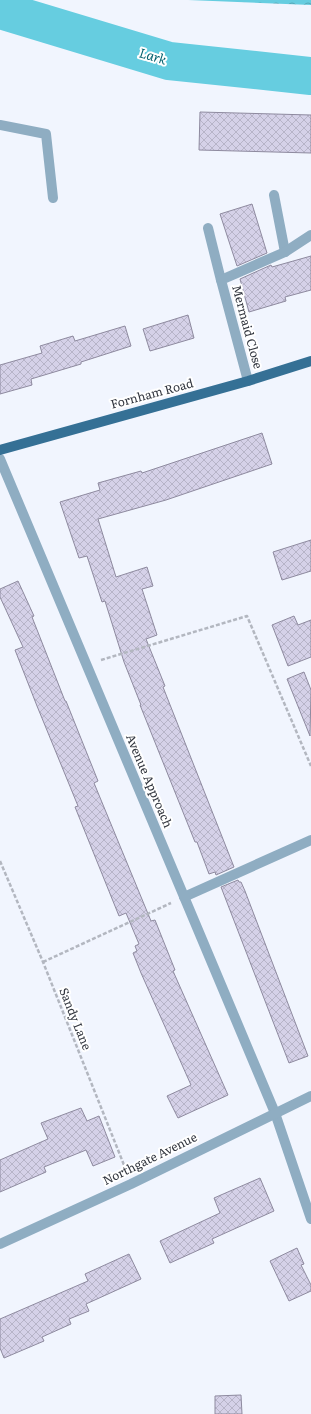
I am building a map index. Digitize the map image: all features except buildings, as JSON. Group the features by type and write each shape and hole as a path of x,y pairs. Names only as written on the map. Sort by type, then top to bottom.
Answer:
{"main road":[{"name":"Fornham Road","path":"0,450 248,381 311,361"}],"street":[{"path":"0,125 46,134 53,198"},
{"path":"274,195 286,252"},
{"name":"Mermaid Close","path":"208,228 248,381"},
{"name":"Mermaid Close","path":"221,280 286,252 311,235"},
{"name":"Avenue Approach","path":"0,459 275,1113 311,1219"},
{"path":"184,897 311,840"},
{"name":"Northgate Avenue","path":"0,1244 131,1184 311,1096"}],"path":[{"path":"86,665 247,616 311,766"},
{"name":"Sandy Lane","path":"0,862 43,962 131,1184"},
{"path":"43,962 184,897"}],"water":[{"path":"188,0 311,0 311,5"}],"waterway":[{"name":"Lark","path":"0,10 169,61 311,76"}]}
